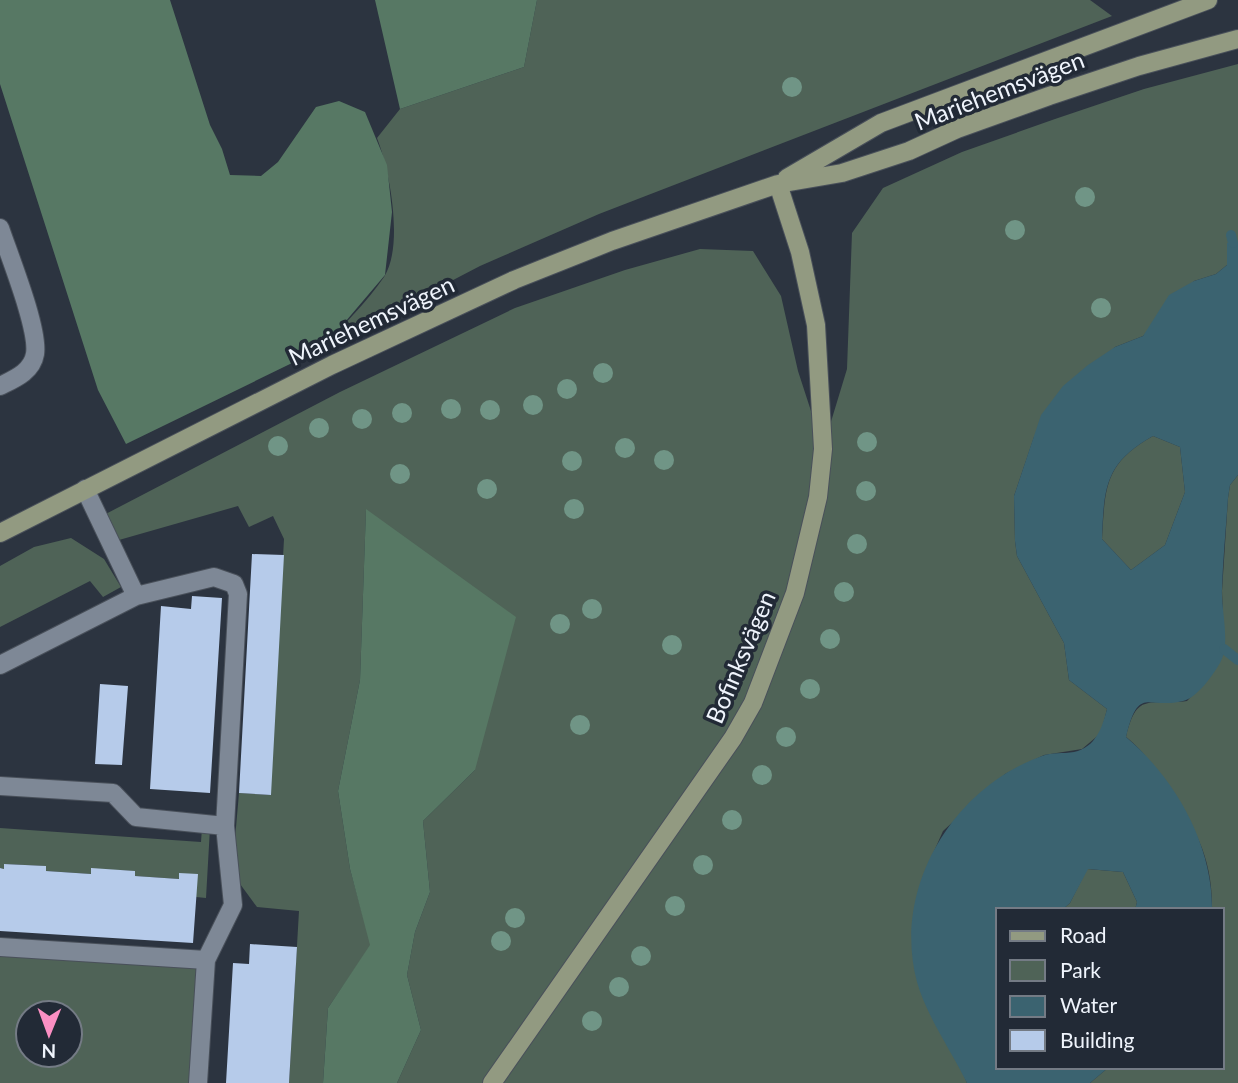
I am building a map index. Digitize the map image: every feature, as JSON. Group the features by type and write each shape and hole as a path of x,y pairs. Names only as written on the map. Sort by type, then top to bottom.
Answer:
{"street":[{"name":"Mariehemsvägen","path":"778,184 881,123 1208,0"},
{"name":"Mariehemsvägen","path":"0,533 331,365 514,280 624,237 778,184 842,173 909,151 957,129 1062,91 1139,66 1238,39"},
{"name":"Bofinksvägen","path":"492,1083 733,738 753,703 794,593 818,497 823,449 816,325 800,251 778,184"}],"lane":[{"path":"0,228 33,334 35,355 30,367 19,377 0,386"},
{"path":"85,489 136,596"},
{"path":"0,665 136,596 214,577 234,584 238,594 225,826 225,848 232,873 233,905 206,960 198,1083"},
{"path":"0,786 113,793 136,817 225,826"},
{"path":"0,947 206,960"}],"green space":[{"path":"0,0 170,0 210,125 222,149 230,175 261,176 278,162 316,107 339,101 365,112 387,165 392,212 385,275 323,348 126,444 98,390 0,84"},
{"path":"375,0 537,0 524,67 400,109"},
{"path":"537,0 1090,0 1112,16 599,214 480,266 323,348 370,295 384,277 390,263 393,247 393,208 377,138 400,109 524,67"},
{"path":"1238,64 1238,243 1227,244 1227,265 1216,274 1194,281 1143,336 1115,347 1034,437 1014,496 1017,556 1064,643 1069,680 1107,709 1101,733 1082,749 1044,755 1005,774 943,831 923,876 915,908 912,953 967,1083 397,1083 421,1030 407,975 415,932 430,892 423,821 475,770 366,510 360,680 338,791 350,869 371,945 328,1008 323,1083 289,1083 299,911 257,907 232,873 239,793 270,795 284,539 273,516 249,527 238,506 112,542 98,518 340,392 515,308 625,270 700,249 753,251 781,296 798,371 823,448 847,369 852,233 883,188 962,152 1055,119 1144,89"},
{"path":"1153,436 1180,447 1185,492 1165,545 1131,570 1102,539 1104,504 1117,466 1137,446"},
{"path":"1238,475 1238,1083 1090,1083 1107,1069 1224,1069 1224,908 1212,908 1209,873 1193,828 1152,764 1126,737 1130,722 1140,707 1153,702 1187,701 1211,675 1224,648 1222,591 1230,485"},
{"path":"366,509 516,617 475,770 423,821 430,892 415,932 407,975 421,1030 397,1083 323,1083 328,1008 370,945 350,869 338,791 360,680"},
{"path":"71,538 104,559 121,587 103,597 90,581 0,627 0,566 34,547"},
{"path":"0,828 201,842 202,828 210,828 206,898 196,897 179,874 179,879 135,876 134,871 92,869 91,874 46,871 45,866 5,864 4,869 0,868"},
{"path":"1087,869 1123,872 1137,902 1136,908 1064,908 1070,903"},
{"path":"0,947 206,960 198,1083 0,1083"}],"water":[{"path":"1227,243 1238,243 1238,475 1230,485 1228,498 1222,589 1225,647 1220,663 1199,691 1183,701 1146,702 1140,705 1135,710 1126,737 1160,772 1188,814 1206,861 1212,908 1136,908 1137,902 1123,872 1088,869 1070,903 1064,908 996,908 996,1069 1107,1069 1090,1083 967,1083 933,1020 917,982 912,947 913,912 922,878 936,846 956,817 981,792 1010,771 1042,756 1074,752 1088,746 1100,730 1107,709 1069,680 1064,643 1017,556 1014,496 1041,415 1063,386 1115,347 1143,336 1169,295 1194,281 1216,274 1227,265","holes":["1153,436 1180,447 1185,492 1165,545 1131,570 1102,539 1104,505 1110,478 1125,456"]}],"building":[{"path":"252,554 284,555 271,795 239,793"},
{"path":"192,596 222,598 210,793 150,789 161,606 191,609"},
{"path":"100,684 128,686 122,765 95,764"},
{"path":"4,864 46,866 46,871 91,874 91,868 135,871 135,876 179,879 179,873 198,874 193,943 0,931 0,868 4,869"},
{"path":"250,944 297,947 289,1083 226,1083 233,963 249,964"}],"waterway":[{"path":"1231,235 1233,243"},
{"path":"1224,649 1238,660"}]}
